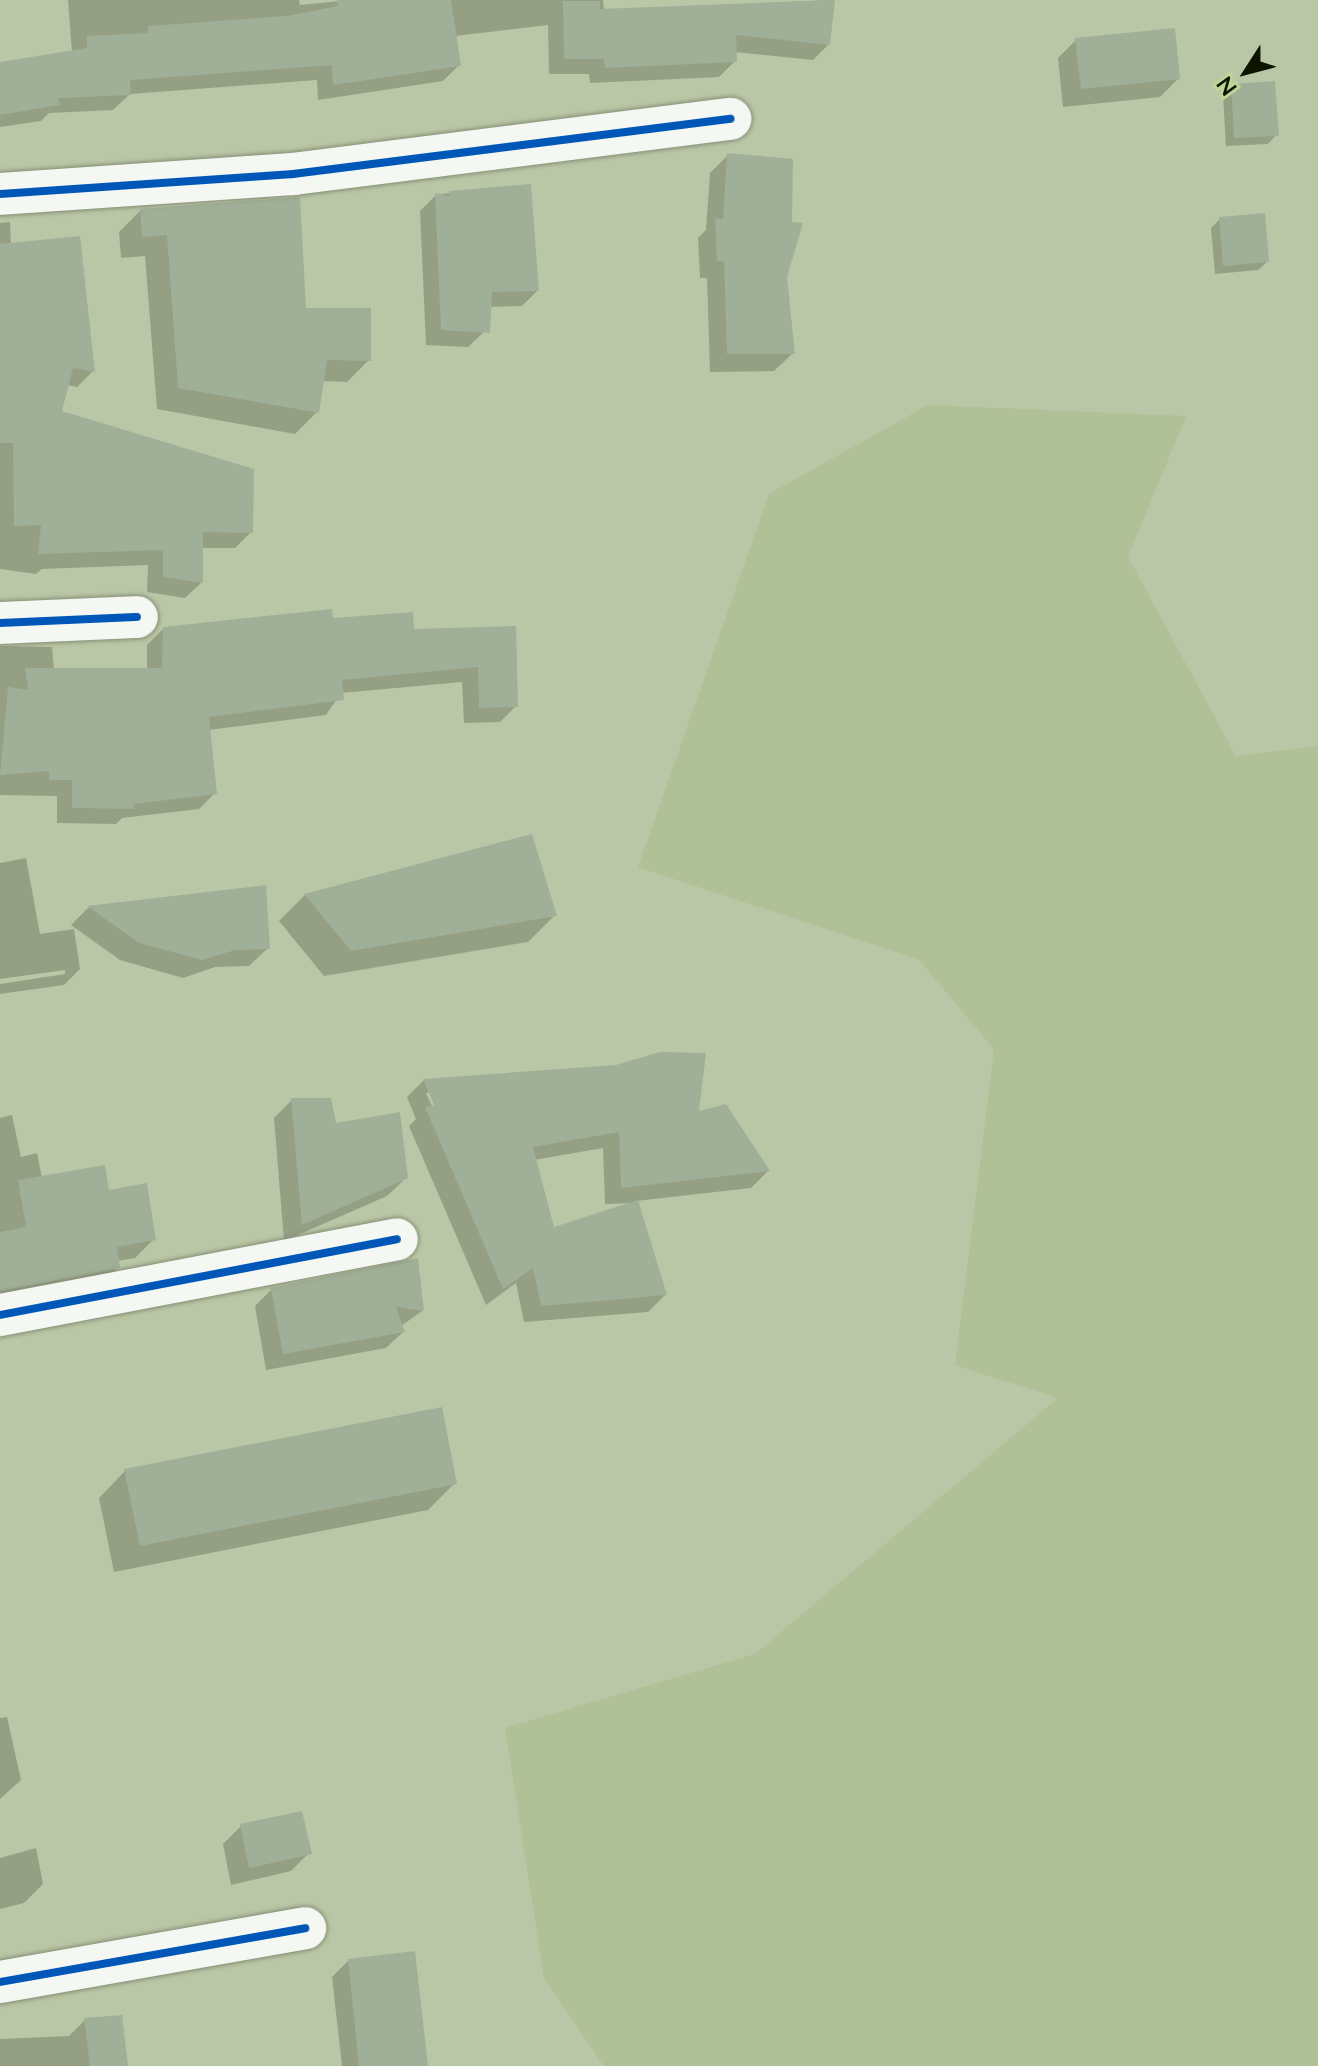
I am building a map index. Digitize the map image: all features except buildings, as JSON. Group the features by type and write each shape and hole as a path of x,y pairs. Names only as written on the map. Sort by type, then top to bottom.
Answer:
{"street":[{"path":"0,194 293,174 731,119"},
{"path":"0,623 137,617"},
{"path":"0,1315 397,1239"},
{"path":"0,1982 305,1928"}],"green space":[{"path":"928,405 1186,416 1128,557 1236,756 1318,746 1318,2066 604,2066 544,1978 505,1728 755,1654 1058,1398 955,1365 994,1049 919,960 638,867 769,494"}],"cycle path":[{"path":"0,194 293,174 731,119"},
{"path":"0,623 137,617"},
{"path":"0,1315 397,1239"},
{"path":"0,1982 305,1928"}]}
